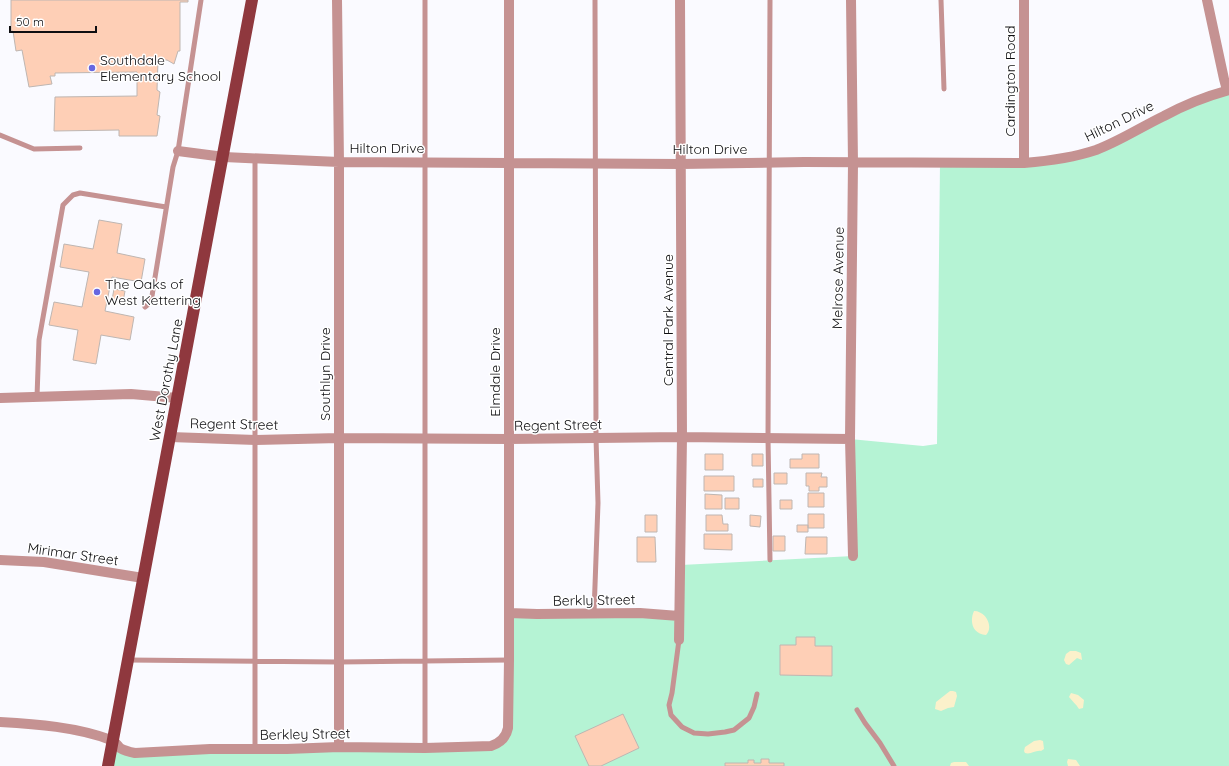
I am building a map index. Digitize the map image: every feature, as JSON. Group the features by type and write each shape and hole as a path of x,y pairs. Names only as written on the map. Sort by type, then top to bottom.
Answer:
{"main road":[{"name":"West Dorothy Lane","path":"108,766 224,157 252,0"}],"street":[{"name":"Southlyn Drive","path":"337,0 339,162 339,747"},
{"name":"Elmdale Drive","path":"500,742 504,738 508,728 509,660 509,0"},
{"name":"Central Park Avenue","path":"679,640 682,438 680,0"},
{"name":"Melrose Avenue","path":"851,0 853,163 850,439 853,556"},
{"name":"Cardington Road","path":"1024,0 1024,163"},
{"path":"1207,0 1224,79 1228,90"},
{"name":"Hilton Drive","path":"178,151 224,157 339,162 426,161 681,164 1024,163 1054,161 1096,150 1165,115 1203,98 1228,90"},
{"name":"Regent Street","path":"0,398 131,394 178,398"},
{"name":"Regent Street","path":"170,437 256,440 339,438 850,439"},
{"name":"Mirimar Street","path":"0,560 44,562 143,578"},
{"name":"Berkly Street","path":"509,613 640,613 679,616"},
{"path":"0,722 67,728 113,740"},
{"name":"Berkley Street","path":"113,740 120,747 135,753 210,749 339,747 425,748 491,746 500,742"}],"lane":[{"path":"144,307 151,302 173,167 178,151 201,0"},
{"path":"425,0 425,748"},
{"path":"594,613 598,504 596,438 595,0"},
{"path":"770,0 768,438 770,560"},
{"path":"941,0 944,89"},
{"path":"0,135 34,150 80,148"},
{"path":"255,159 255,749"},
{"path":"37,397 39,340 63,205 73,195 80,193 166,207"},
{"path":"679,640 669,705 672,715 682,728 694,733 714,733 734,730 749,718 754,707 757,694"},
{"path":"128,660 339,662 509,660"},
{"path":"857,710 894,766"}],"green space":[{"path":"1229,90 1229,766 108,766 113,740 127,751 491,746 504,738 509,613 679,616 681,565 853,556 850,439 923,446 937,444 940,163 1075,156"}],"sand":[{"path":"974,611 982,614 988,620 989,628 986,635 978,632 973,627 972,619"},
{"path":"1070,651 1081,653 1082,660 1077,658 1069,665 1066,664 1064,660 1066,654"},
{"path":"950,691 956,692 957,696 954,707 941,711 935,709 936,702"},
{"path":"1071,693 1078,695 1084,700 1083,708 1079,709 1069,697"},
{"path":"1034,741 1043,741 1044,749 1041,751 1025,753 1025,747"},
{"path":"1068,759 1076,760 1080,766 1068,766"},
{"path":"966,762 969,766 950,766 951,763"}],"building":[{"name":"Southdale Elementary School","path":"11,0 188,0 188,2 180,2 180,51 178,51 174,64 167,60 158,61 157,90 160,92 157,115 160,116 157,136 119,136 119,130 54,131 55,97 137,96 137,72 55,73 55,76 50,76 52,84 29,87 22,50 16,51 13,31 11,31"},
{"name":"The Oaks of West Kettering","path":"99,220 122,224 117,253 145,259 141,282 112,277 105,311 134,317 130,340 101,335 96,364 73,360 78,330 49,325 54,302 82,307 89,272 60,267 64,244 93,249"},
{"path":"114,289 125,291 123,302 112,300"},
{"path":"705,454 723,454 723,470 705,470"},
{"path":"752,454 763,454 763,466 752,466"},
{"path":"802,454 819,454 819,468 790,468 790,459 802,459"},
{"path":"774,473 787,473 787,484 774,484"},
{"path":"806,473 822,473 821,477 827,477 827,487 819,487 819,491 809,491 809,486 806,486"},
{"path":"704,476 734,476 734,491 704,491"},
{"path":"753,479 763,479 763,487 753,487"},
{"path":"808,493 824,493 824,507 808,507"},
{"path":"705,494 722,495 722,509 705,509"},
{"path":"725,498 739,498 739,509 725,509"},
{"path":"780,500 792,500 792,509 780,509"},
{"path":"808,514 824,514 824,528 808,528"},
{"path":"645,515 657,515 657,532 645,532"},
{"path":"706,515 722,515 723,524 728,524 728,531 706,531"},
{"path":"750,515 761,516 760,527 750,526"},
{"path":"797,525 808,525 808,532 797,532"},
{"path":"704,534 732,534 732,550 704,549"},
{"path":"773,536 785,536 785,551 773,551"},
{"path":"637,537 655,537 656,562 637,562"},
{"path":"806,537 827,537 827,554 805,554"},
{"path":"796,637 815,637 815,646 832,646 832,676 780,675 780,645 796,645"},
{"path":"623,714 639,748 601,766 589,766 575,736"},
{"path":"761,759 769,759 769,763 784,763 784,766 725,766 725,763 748,763 748,760 754,760 754,763 761,763"}],"place":[{"name":"Southdale Elementary School","path":"92,68"},
{"name":"The Oaks of West Kettering","path":"97,292"}]}
